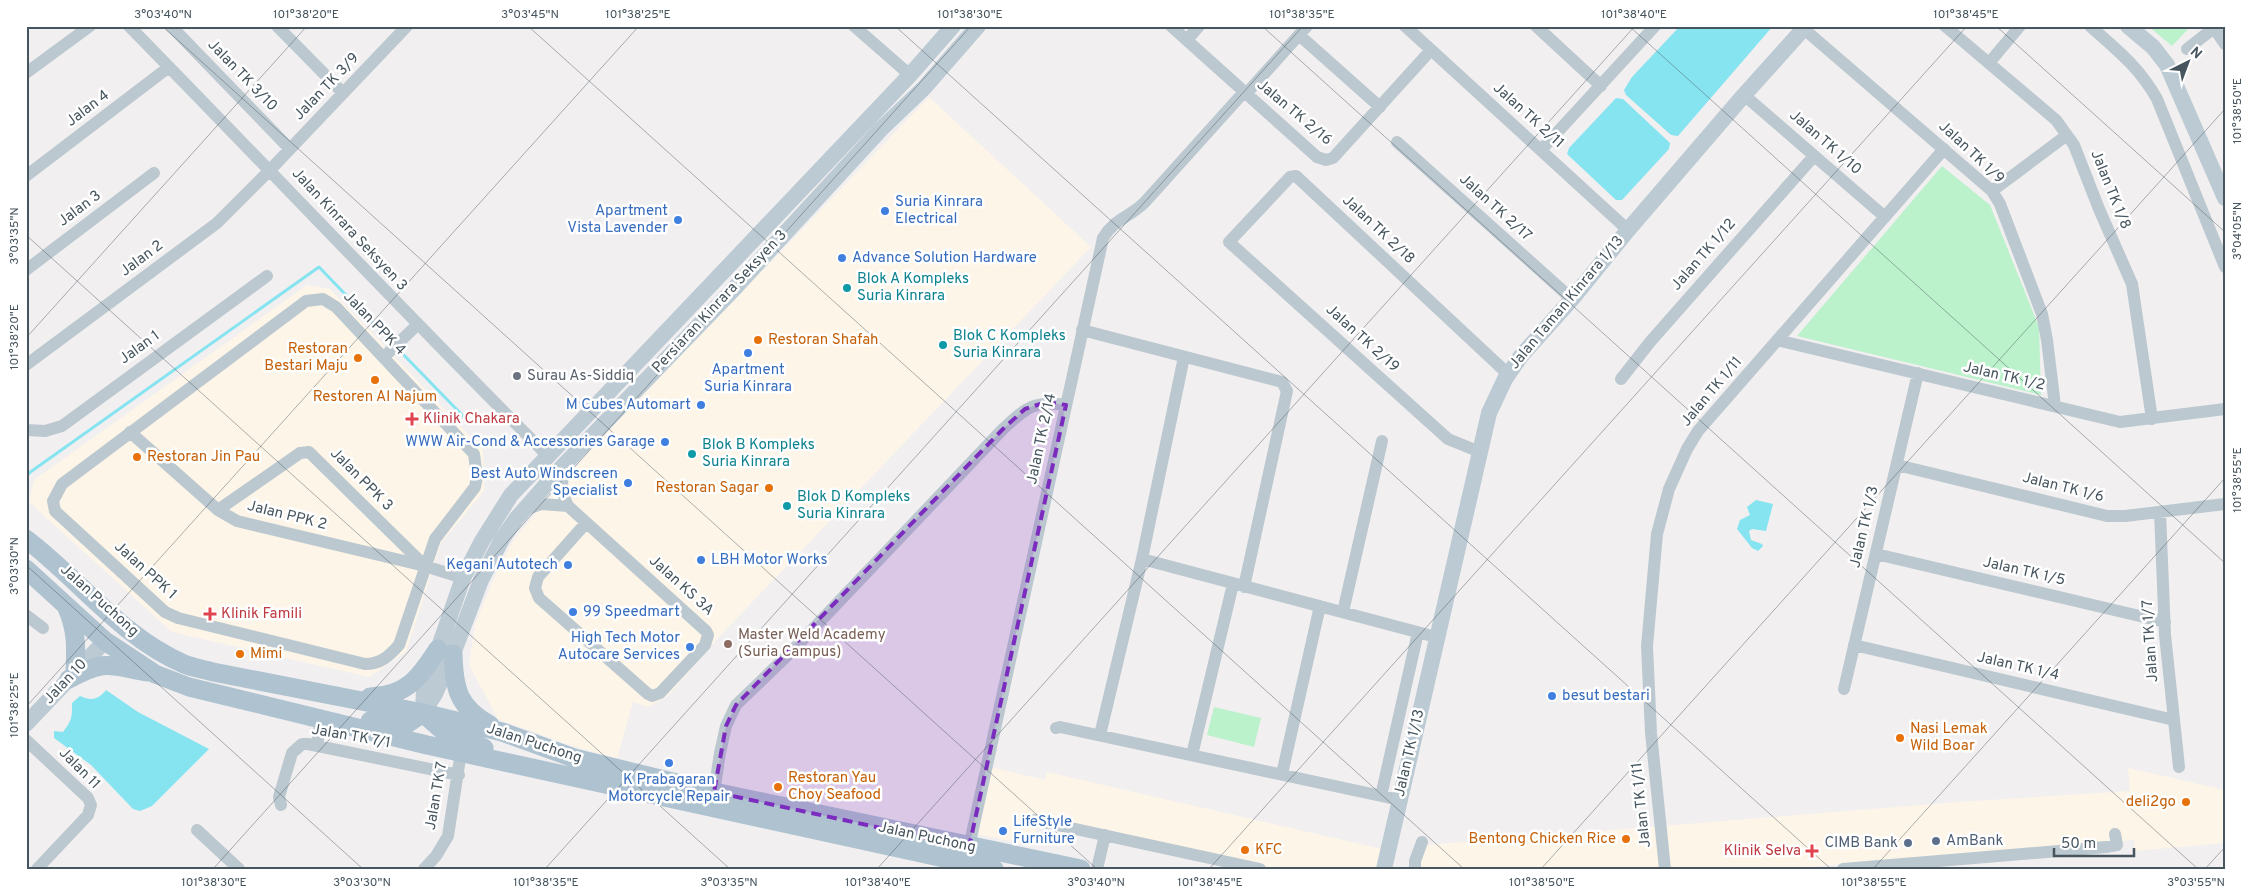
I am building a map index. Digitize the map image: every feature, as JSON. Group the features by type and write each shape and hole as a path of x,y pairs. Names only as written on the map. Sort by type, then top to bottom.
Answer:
{"main road":[{"name":"Persiaran Kinrara Seksyen 3","path":"446,651 463,578 497,515 511,495 547,455 624,379 954,26"},
{"name":"Persiaran Kinrara Seksyen 3","path":"423,713 424,690 446,651 502,539 524,510 570,458 731,292 881,129 924,88 977,26"},
{"path":"881,129 910,91 912,84 910,75 918,75 933,67 977,26"},
{"path":"2128,26 2153,47 2167,65 2225,198"},
{"name":"Jalan Taman Kinrara 1/13","path":"1436,637 1489,413 1508,374 1521,356 1572,299 1628,230 1744,95 1805,28"},
{"name":"Jalan Puchong","path":"26,539 61,567 120,624 149,644 184,664 213,672 423,713 502,732 574,758 714,792 1081,869"},
{"path":"61,567 67,589 99,620 104,628 105,640 124,643 137,653 164,664 184,664"},
{"name":"Jalan Puchong","path":"26,569 105,640 155,674 188,687 462,752 994,869"},
{"path":"53,593 67,608 74,627 76,646 72,676"},
{"name":"Jalan TK 1/13","path":"1384,869 1436,637"},
{"name":"Jalan 10","path":"26,724 105,640"},
{"path":"346,698 384,697 395,694 416,679 446,651 459,696 477,718 502,732"},
{"path":"72,676 92,666 109,664 155,674"},
{"path":"326,719 408,723 423,713 434,725 494,752 506,761"}],"street":[{"path":"26,73 90,26"},
{"name":"Jalan Kinrara Seksyen 3","path":"129,26 270,170 414,329 547,455"},
{"name":"Jalan TK 3/10","path":"171,26 290,149"},
{"path":"278,26 343,93"},
{"path":"854,26 910,75"},
{"name":"Jalan TK 2/16","path":"1171,26 1317,157 1326,160 1333,158 1431,50"},
{"path":"1187,40 1199,26"},
{"name":"Jalan TK 2/11","path":"1406,26 1628,230"},
{"path":"1536,26 1601,86"},
{"path":"1541,150 1655,26"},
{"name":"Jalan TK 1/8","path":"1945,26 2056,120 2074,145 2098,209 2132,284 2152,418"},
{"path":"1989,63 2020,26"},
{"path":"2090,26 2131,62 2146,79 2158,99 2225,267"},
{"name":"Jalan TK 1/9","path":"1805,28 1992,191 2000,204 2042,314 2048,340 2055,406"},
{"path":"2187,49 2214,28 2225,44"},
{"name":"Jalan TK 3/9","path":"270,170 343,93 398,29"},
{"path":"1303,31 1380,107"},
{"name":"Jalan TK 2/14","path":"969,847 1103,238 1110,226 1138,209 1303,31"},
{"name":"Jalan 4","path":"26,176 169,67"},
{"name":"Jalan TK 1/10","path":"1744,95 1885,217"},
{"path":"1992,191 2067,135"},
{"name":"Jalan TK 2/17","path":"1397,142 1572,299"},
{"name":"Jalan TK 1/11","path":"1665,869 1651,733 1647,646 1656,541 1670,489 1687,449 1698,431 1944,148"},
{"name":"Jalan TK 1/12","path":"1621,379 1650,342 1814,156"},
{"name":"Jalan 2","path":"26,365 202,234 236,205 270,170"},
{"name":"Jalan 3","path":"26,270 154,173"},
{"name":"Jalan TK 2/18","path":"1229,242 1290,177 1296,176 1508,374"},
{"name":"Jalan TK 2/19","path":"1229,242 1448,439 1480,452"},
{"name":"Jalan 1","path":"26,430 45,431 62,426 267,276"},
{"name":"Jalan PPK 4","path":"130,432 306,301 322,298 330,302 387,354 474,454 477,477 475,487 435,539 425,566"},
{"path":"387,354 414,329"},
{"path":"1082,330 1282,382 1287,391 1238,586 1192,755"},
{"name":"Jalan TK 1/2","path":"1777,340 2120,422 2225,409"},
{"path":"1100,735 1142,559 1184,357"},
{"name":"Jalan TK 1/3","path":"1844,689 1918,373"},
{"path":"714,792 726,726 736,705 791,652 1003,428 1025,409 1046,402 1066,404"},
{"name":"Jalan PPK 2","path":"130,432 218,510 237,521 425,566 463,578"},
{"name":"Jalan PPK 1","path":"130,432 62,484 53,501 55,511 164,612 178,618 365,664 373,664 389,656 399,645 425,566"},
{"path":"1343,612 1382,441"},
{"name":"Jalan PPK 3","path":"218,510 300,453 309,452 425,566"},
{"path":"550,480 547,455 570,458 561,483 562,495 568,506"},
{"name":"Jalan TK 1/6","path":"1897,465 2107,516 2125,516 2225,504"},
{"path":"524,510 541,504 568,506"},
{"name":"Jalan KS 3A","path":"568,506 586,522 706,631 708,635 705,645 660,693 652,696 648,694 539,598 535,588 538,577 586,522"},
{"name":"Jalan TK 1/7","path":"2160,512 2165,622 2179,767"},
{"name":"Jalan TK 1/5","path":"1876,554 2165,622"},
{"path":"1142,559 1436,637"},
{"path":"1282,774 1320,606"},
{"path":"26,615 43,628"},
{"path":"1380,796 1418,632"},
{"name":"Jalan TK 1/4","path":"1854,645 2174,720"},
{"path":"316,746 326,719"},
{"path":"1056,728 1060,727 1100,735 1400,800"},
{"name":"Jalan 11","path":"26,740 88,798 91,805 88,815 37,869"},
{"name":"Jalan TK 7/1","path":"281,805 279,797 292,753 302,744 459,774"},
{"name":"Jalan TK 7","path":"424,869 436,856 448,836 462,752"},
{"path":"1034,820 1260,869"},
{"path":"197,830 239,869"},
{"path":"1844,869 2117,846 2116,834"},
{"path":"1097,869 1105,835"},
{"path":"1415,869 1415,861 1422,842"}],"highlighted area":[{"path":"1046,402 1066,405 969,847 714,792 726,726 736,705 1003,429 1025,409"}],"shaded area":[{"path":"929,97 1091,247 719,637 668,696 648,707 633,702 617,758 572,746 498,719 469,665 475,624 497,571 514,539 597,443"},
{"path":"307,285 330,289 483,450 484,491 441,543 406,652 369,677 172,632 29,502 34,480"},
{"path":"991,767 1045,780 1047,772 1386,850 1382,869 1273,869 1039,817 1033,846 977,834"},
{"path":"2128,768 2225,790 2225,843 2135,851 2134,840 1784,869 1419,869 1426,845 1959,802 2130,791"}],"green space":[{"path":"2148,26 2191,26 2172,46"},
{"path":"1942,166 1990,205 2039,327 2041,395 1797,336"},
{"path":"1214,707 1261,718 1254,747 1207,735"}],"water":[{"path":"1680,26 1773,26 1678,136 1671,135 1626,95 1624,90 1632,77"},
{"path":"1616,98 1623,99 1670,143 1669,149 1622,200 1616,200 1567,154 1569,148"},
{"path":"1756,500 1773,504 1766,531 1752,529 1749,531 1751,540 1763,546 1758,551 1752,548 1737,529 1740,520 1750,515 1747,507"},
{"path":"106,690 138,712 209,749 152,806 140,811 133,809 91,765 54,738 54,731 63,732 70,722 72,703 80,696 88,699 97,698"}],"waterway":[{"path":"26,478 29,473 319,267 393,344"},
{"path":"398,349 466,419"}],"place":[{"name":"Suria Kinrara Electrical","path":"885,211"},
{"name":"Apartment Vista Lavender","path":"678,220"},
{"name":"Advance Solution Hardware","path":"842,258"},
{"name":"Blok A Kompleks Suria Kinrara","path":"847,288"},
{"name":"Restoran Shafah","path":"758,340"},
{"name":"Blok C Kompleks Suria Kinrara","path":"943,345"},
{"name":"Apartment Suria Kinrara","path":"748,353"},
{"name":"Restoran Bestari Maju","path":"358,358"},
{"name":"Surau As-Siddiq","path":"517,376"},
{"name":"Restoren Al Najum","path":"375,380"},
{"name":"M Cubes Automart","path":"701,405"},
{"name":"Klinik Chakara","path":"412,419"},
{"name":"WWW Air-Cond & Accessories Garage","path":"665,442"},
{"name":"Blok B Kompleks Suria Kinrara","path":"692,454"},
{"name":"Restoran Jin Pau","path":"137,457"},
{"name":"Best Auto Windscreen Specialist","path":"628,483"},
{"name":"Restoran Sagar","path":"769,488"},
{"name":"Blok D Kompleks Suria Kinrara","path":"787,506"},
{"name":"LBH Motor Works","path":"701,560"},
{"name":"Kegani Autotech","path":"568,565"},
{"name":"99 Speedmart","path":"573,612"},
{"name":"Klinik Famili","path":"210,614"},
{"name":"Master Weld Academy (Suria Campus)","path":"728,644"},
{"name":"High Tech Motor Autocare Services","path":"690,647"},
{"name":"Mimi","path":"240,654"},
{"name":"besut bestari","path":"1552,696"},
{"name":"Nasi Lemak Wild Boar","path":"1900,738"},
{"name":"K Prabagaran Motorcycle Repair","path":"669,763"},
{"name":"Restoran Yau Choy Seafood","path":"778,787"},
{"name":"deli2go","path":"2186,802"},
{"name":"LifeStyle Furniture","path":"1003,831"},
{"name":"Bentong Chicken Rice","path":"1626,839"},
{"name":"AmBank","path":"1936,841"},
{"name":"CIMB Bank","path":"1908,843"},
{"name":"KFC","path":"1245,850"},
{"name":"Klinik Selva","path":"1812,851"}]}
